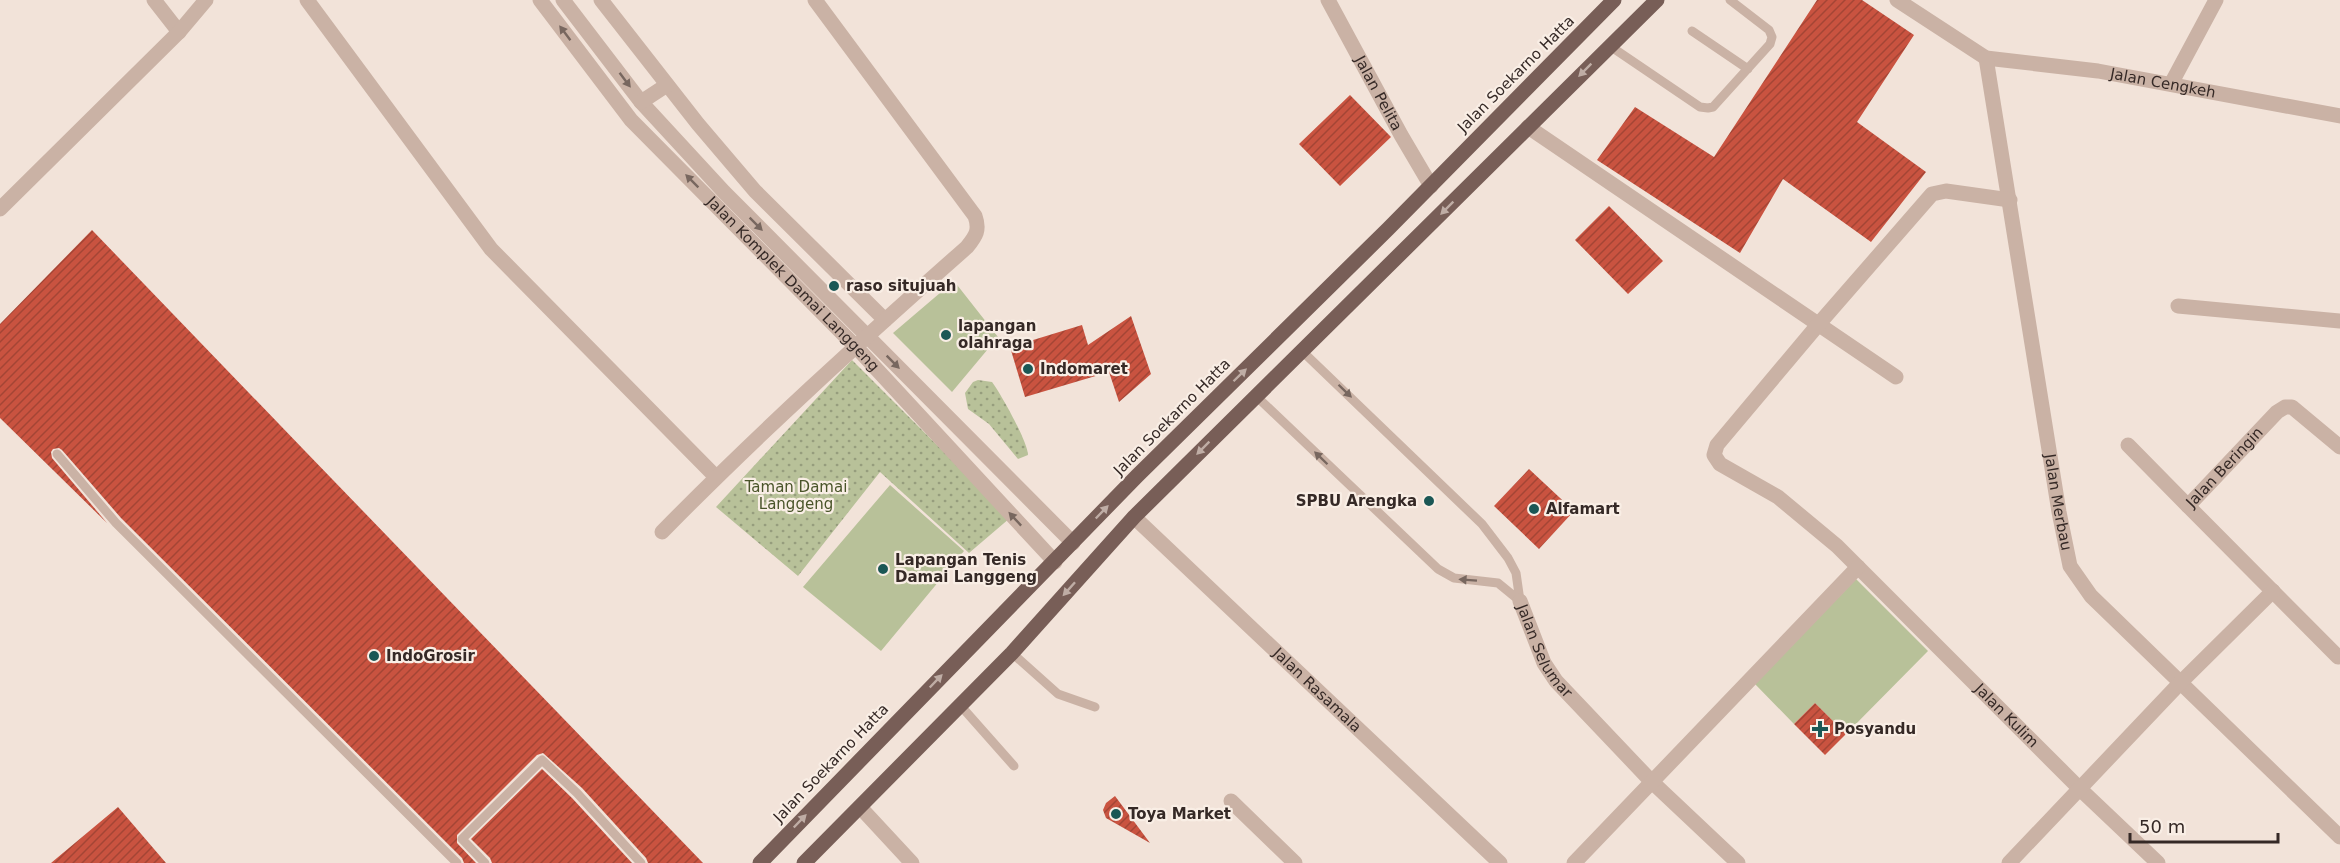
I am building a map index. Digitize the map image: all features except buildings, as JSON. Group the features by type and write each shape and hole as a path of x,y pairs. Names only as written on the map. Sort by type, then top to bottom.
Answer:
{"main road":[{"name":"Jalan Soekarno Hatta","path":"760,863 1137,476 1431,186 1614,0"},
{"path":"804,863 1012,652 1134,517 1657,0"}],"street":[{"path":"154,0 179,32"},
{"path":"0,209 179,32 206,0"},
{"path":"307,0 490,249 716,477"},
{"name":"Jalan Komplek Damai Langgeng","path":"540,0 631,120 719,197 862,342 1073,543"},
{"name":"Jalan Komplek Damai Langgeng","path":"564,0 641,102 719,197"},
{"path":"601,0 667,86 741,174 885,320"},
{"path":"662,532 716,477 967,247 976,236 979,226 975,216 815,0"},
{"name":"Jalan Pelita","path":"1328,0 1431,186"},
{"path":"1897,0 1986,58"},
{"path":"2171,84 2216,0"},
{"name":"Jalan Cengkeh","path":"1986,58 2098,71 2340,116"},
{"name":"Jalan Merbau","path":"1986,58 2070,566 2091,596 2340,837"},
{"path":"641,102 667,86"},
{"path":"1528,127 1817,326 1896,377"},
{"path":"719,197 741,174"},
{"path":"1817,326 1932,194 1946,191 2010,200"},
{"path":"2178,306 2340,321"},
{"name":"Jalan Kulim","path":"1817,326 1717,445 1714,455 1720,464 1779,497 1837,546 2080,789 2158,863"},
{"name":"Jalan Komplek Damai Langgeng","path":"862,342 1055,562"},
{"name":"Jalan Beringin","path":"2338,657 2188,506 2277,412 2285,407 2292,407 2340,447"},
{"path":"2128,445 2188,506"},
{"name":"Jalan Rasamala","path":"1134,517 1500,863"},
{"path":"1574,863 1858,567"},
{"path":"2009,863 2180,683 2273,591"},
{"name":"Jalan Selumar","path":"1520,601 1544,663 1556,681 1652,781 1738,863"},
{"path":"1231,801 1294,863"},
{"path":"860,807 912,863"}],"lane":[{"path":"1610,46 1700,106 1708,108 1718,103 1770,44 1772,37 1769,30 1730,0"},
{"path":"1692,31 1748,69"},
{"path":"1302,351 1482,524 1508,558 1516,573 1520,601"},
{"name":"Jalan Selumar","path":"1256,396 1438,569 1454,578 1498,583 1520,601"},
{"path":"57,454 116,523 457,863"},
{"path":"1012,652 1058,694 1095,707"},
{"path":"960,705 1014,766"},
{"path":"485,863 462,839 542,760 577,793 641,863"}],"green space":[{"name":"lapangan olahraga","path":"954,281 998,337 952,392 893,333"},
{"name":"Taman Damai Langgeng","path":"852,360 1010,518 969,553 880,472 798,576 716,507"},
{"path":"978,380 992,382 996,388 1019,429 1028,455 1018,459 989,424 968,409 965,393 973,382"},
{"name":"Lapangan Tenis Damai Langgeng","path":"890,485 964,551 881,651 803,587"},
{"path":"1856,579 1928,651 1846,734 1815,703 1794,724 1755,684"}],"place":[{"name":"raso situjuah","path":"834,286"},
{"name":"lapangan olahraga","path":"946,335"},
{"name":"Indomaret","path":"1028,369"},
{"name":"SPBU Arengka","path":"1429,501"},
{"name":"Alfamart","path":"1534,509"},
{"name":"Lapangan Tenis Damai Langgeng","path":"883,569"},
{"name":"IndoGrosir","path":"374,656"},
{"name":"Posyandu","path":"1820,729"},
{"name":"Toya Market","path":"1116,814"}]}
